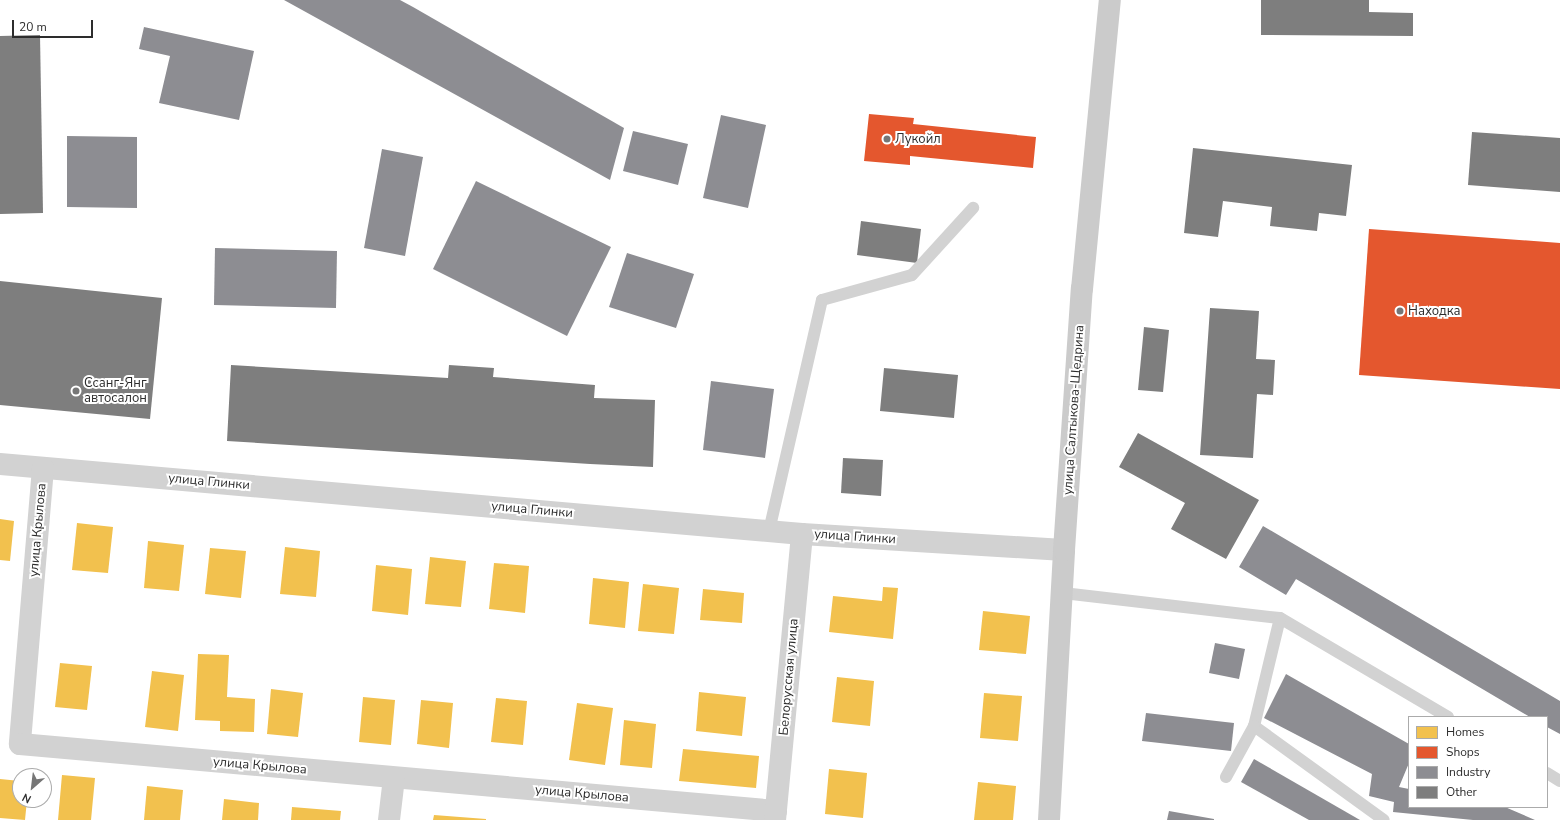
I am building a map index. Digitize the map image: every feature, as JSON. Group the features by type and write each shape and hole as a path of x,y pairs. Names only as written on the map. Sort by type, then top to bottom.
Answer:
{"main road":[{"name":"улица Салтыкова-Щедрина","path":"1050,820 1063,593 1064,550 1082,289 1110,0"}],"street":[{"name":"улица Глинки","path":"0,464 802,534 1064,550"},
{"name":"улица Крылова","path":"43,468 20,744 394,778 775,816"},
{"name":"Белорусская улица","path":"775,816 802,534"},
{"path":"389,820 394,778"}],"lane":[{"path":"769,531 822,300 912,275 973,208"},
{"path":"1063,593 1280,618 1446,716"},
{"path":"1226,777 1254,726 1280,618"},
{"path":"1254,726 1384,820"},
{"path":"1548,774 1560,781"}],"building: Homes":[{"path":"0,519 14,521 10,561 0,560"},
{"path":"77,523 113,527 108,573 72,570"},
{"path":"148,541 184,545 179,591 144,588"},
{"path":"285,547 320,551 316,597 280,594"},
{"path":"210,548 246,551 241,598 205,594"},
{"path":"430,557 466,561 461,607 425,604"},
{"path":"494,563 529,566 525,613 489,609"},
{"path":"376,565 412,569 408,615 372,611"},
{"path":"593,578 629,582 625,628 589,624"},
{"path":"643,584 679,588 674,634 638,631"},
{"path":"883,587 898,588 893,639 829,632 833,596 882,601"},
{"path":"703,589 744,593 742,623 700,620"},
{"path":"983,611 1030,616 1026,654 979,650"},
{"path":"198,654 229,655 227,697 255,699 254,732 220,731 220,721 195,720"},
{"path":"60,663 92,666 87,710 55,707"},
{"path":"152,671 184,675 178,731 145,727"},
{"path":"837,677 874,681 870,726 832,722"},
{"path":"271,689 303,693 298,737 267,734"},
{"path":"699,692 746,697 742,736 696,731"},
{"path":"984,693 1022,696 1018,741 980,738"},
{"path":"363,697 395,700 391,745 359,742"},
{"path":"496,698 527,701 523,745 491,742"},
{"path":"421,700 453,703 449,748 417,744"},
{"path":"577,703 613,708 605,765 569,760"},
{"path":"624,720 656,724 652,768 620,765"},
{"path":"683,749 759,756 756,788 679,781"},
{"path":"829,769 867,773 863,818 825,814"},
{"path":"62,775 95,778 91,820 58,820"},
{"path":"0,779 12,780 12,808 26,808 25,820 0,818"},
{"path":"978,782 1016,786 1013,820 974,820"},
{"path":"147,786 183,790 180,820 144,820"},
{"path":"224,799 259,803 258,820 222,820"},
{"path":"292,807 341,811 340,820 291,820"},
{"path":"434,815 486,819 486,820 433,820"}],"building: Shops":[{"path":"869,114 914,118 913,124 1036,137 1033,168 910,156 910,165 864,161"},
{"path":"1369,229 1560,243 1560,389 1359,375"}],"building: Industry":[{"path":"284,0 400,0 413,7 624,128 610,180"},
{"path":"144,27 254,51 239,120 159,103 170,56 139,49"},
{"path":"721,115 766,125 748,208 703,198"},
{"path":"633,131 688,144 678,185 623,171"},
{"path":"67,136 137,137 137,208 67,207"},
{"path":"382,149 423,157 405,256 364,248"},
{"path":"476,181 611,247 567,336 433,269"},
{"path":"215,248 337,251 336,308 214,305"},
{"path":"627,253 694,274 676,328 609,307"},
{"path":"711,381 774,389 765,458 703,450"},
{"path":"1263,526 1560,701 1560,734 1548,728 1548,716 1528,716 1296,579 1286,595 1239,567"},
{"path":"1215,643 1245,649 1239,679 1209,673"},
{"path":"1286,674 1408,743 1408,765 1399,787 1408,789 1408,808 1507,808 1535,820 1473,820 1393,812 1394,802 1369,796 1372,774 1264,718"},
{"path":"1146,713 1234,723 1231,751 1142,741"},
{"path":"1254,759 1360,820 1309,820 1241,782"},
{"path":"1169,811 1214,819 1214,820 1167,820"}],"building: Other":[{"path":"1261,0 1369,0 1369,12 1413,13 1413,36 1261,35"},
{"path":"40,35 43,213 0,214 0,36"},
{"path":"1472,132 1560,138 1560,192 1468,185"},
{"path":"1193,148 1352,165 1346,216 1319,213 1317,231 1270,226 1272,207 1223,201 1218,237 1184,233"},
{"path":"861,221 921,229 917,263 857,255"},
{"path":"0,281 162,298 150,419 0,405"},
{"path":"1210,308 1259,311 1256,359 1275,360 1273,395 1257,394 1253,458 1200,455"},
{"path":"1144,327 1169,330 1163,392 1138,390"},
{"path":"231,365 448,378 449,365 494,368 493,377 595,385 594,398 655,400 653,467 227,441"},
{"path":"884,368 958,375 954,418 880,411"},
{"path":"1138,433 1259,500 1226,559 1171,529 1185,503 1119,467"},
{"path":"843,458 883,460 881,496 841,493"}],"place":[{"name":"Лукойл","path":"887,139"},
{"name":"Находка","path":"1400,311"},
{"name":"Ссанг-Янг автосалон","path":"76,391"}]}
